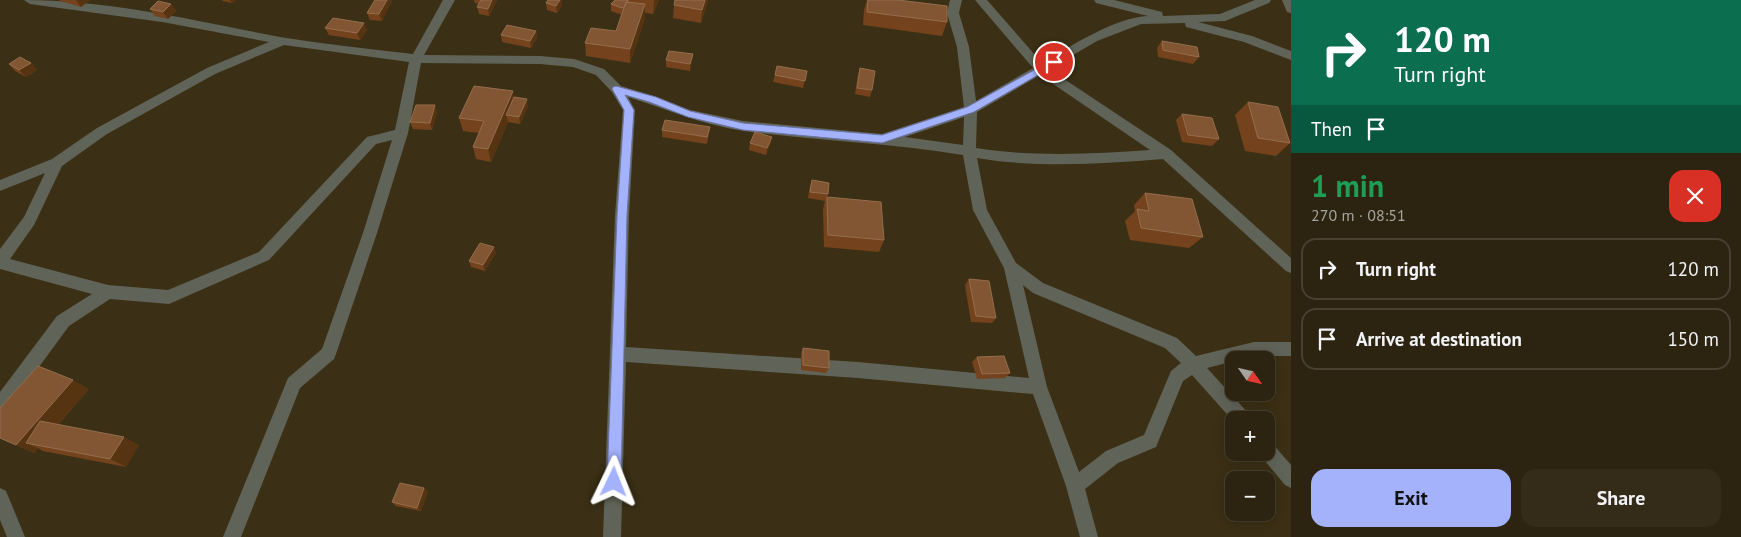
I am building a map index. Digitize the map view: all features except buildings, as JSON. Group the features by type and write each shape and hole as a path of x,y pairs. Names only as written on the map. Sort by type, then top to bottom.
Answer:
{"street":[{"path":"30,0 162,18 283,41 416,59 540,60 574,63 600,72 616,89 629,110 622,215 612,537"},
{"path":"232,537 294,383 328,354 370,233 401,133 416,59 449,0"},
{"path":"956,0 953,12 962,48 971,110 969,152 980,210 1011,267 1038,387 1075,486 1090,537"},
{"path":"981,0 1041,70 1166,154 1291,267"},
{"path":"992,0 998,21"},
{"path":"1100,0 1248,39 1291,56"},
{"path":"882,139 971,110 1093,38 1140,20 1178,21 1221,18 1265,0"},
{"path":"1288,0 1291,9"},
{"path":"0,186 57,163 102,131 211,71 283,41"},
{"path":"616,89 653,100 688,114 743,126 882,139 1002,157 1114,158 1166,154"},
{"path":"57,163 29,221 0,262 108,292 169,297 264,256 372,140 401,133"},
{"path":"1011,267 1038,288 1171,343 1193,364 1235,411"},
{"path":"0,406 63,321 108,292"},
{"path":"1075,486 1112,457 1150,441 1177,376 1193,364 1254,349 1291,349"},
{"path":"618,354 858,370 1038,387"},
{"path":"1275,459 1291,479"},
{"path":"0,497 16,537"}],"route":[{"path":"614,482 622,215 629,110 616,89 653,100 688,114 743,126 882,139 971,110 1054,62"}]}
